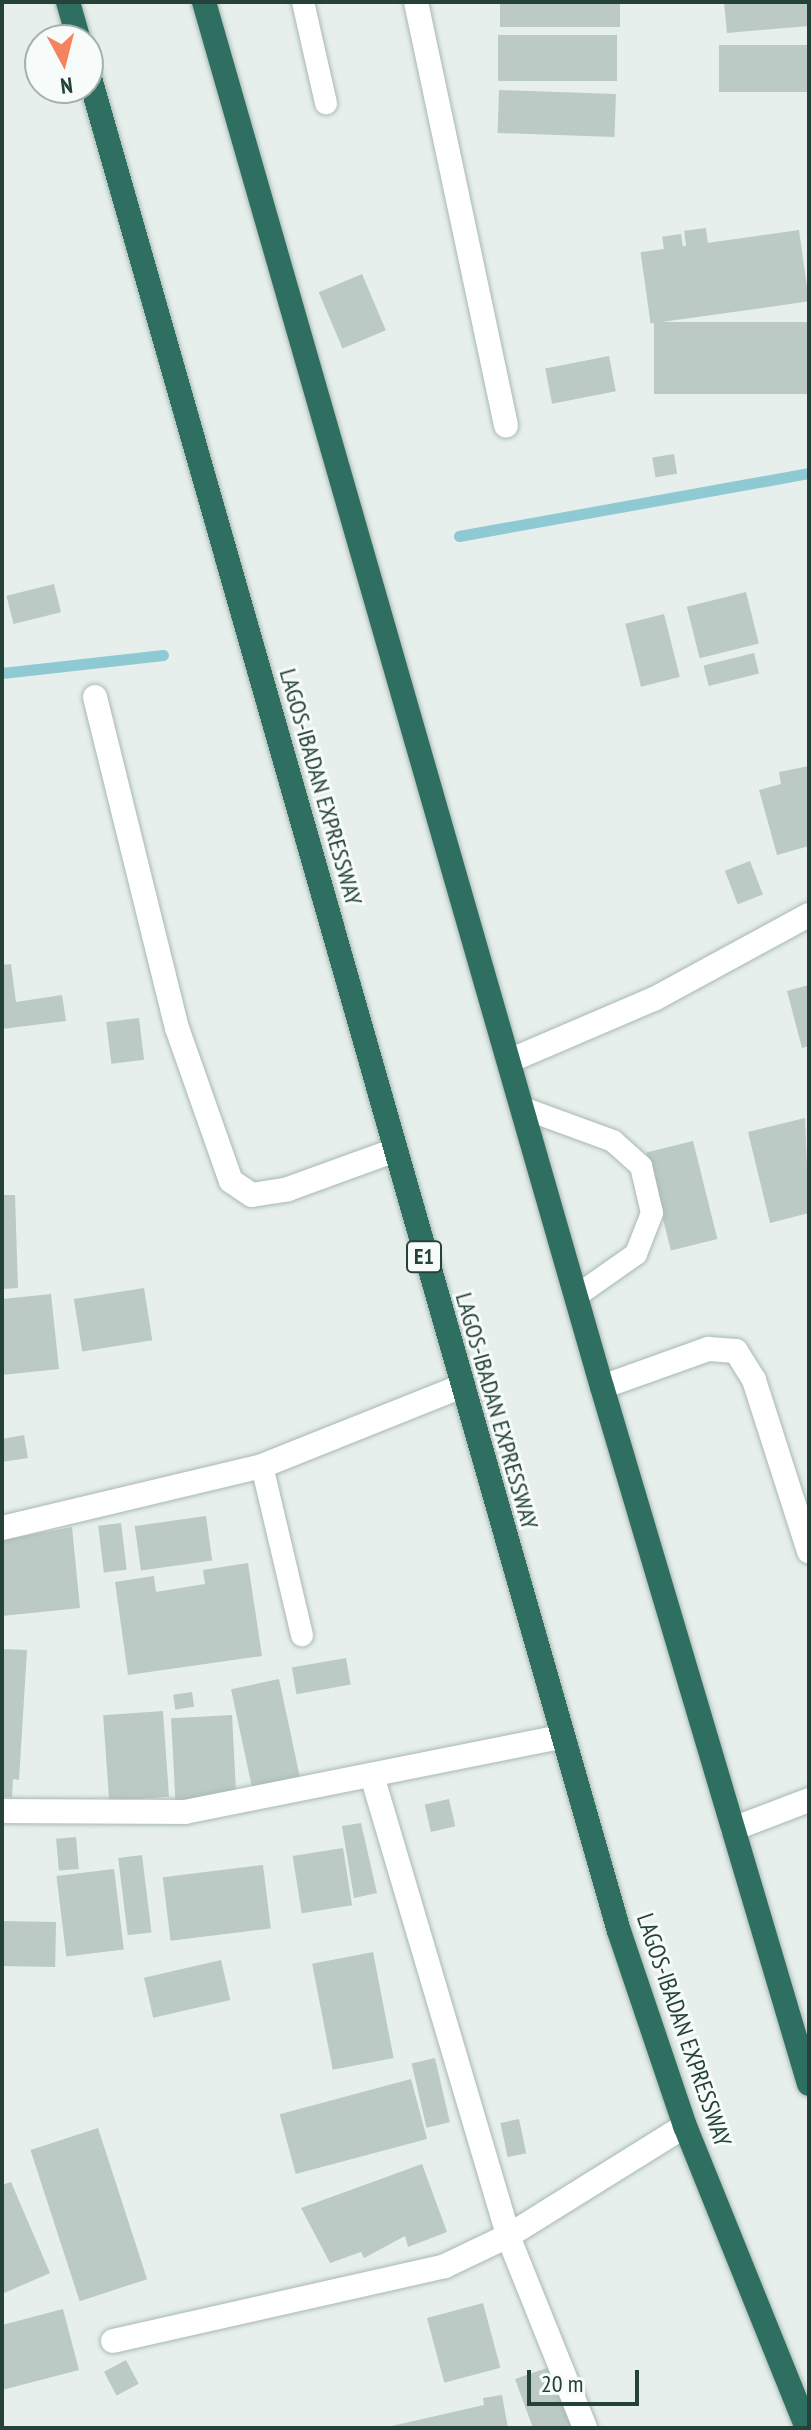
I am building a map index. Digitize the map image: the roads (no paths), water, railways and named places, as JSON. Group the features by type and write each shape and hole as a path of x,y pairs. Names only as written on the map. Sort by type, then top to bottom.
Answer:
{"highway":[{"path":"68,2 74,24"},
{"path":"204,2 579,1294 602,1387 809,2084"},
{"name":"LAGOS-IBADAN EXPRESSWAY","path":"97,104 560,1737 685,2126 807,2428"}],"street":[{"path":"416,2 506,426"},
{"path":"95,697 177,1028 231,1181 252,1195 288,1189 395,1150"},
{"path":"509,1061 654,999 809,915"},
{"path":"602,1387 708,1349 736,1351 754,1380 809,1551"},
{"path":"2,1528 262,1466 460,1387"},
{"path":"2,1811 185,1812 373,1779 560,1737"},
{"path":"373,1779 508,2236 585,2428"},
{"path":"733,1829 809,1800"},
{"path":"113,2341 445,2266 508,2236 685,2126"}],"lane":[{"path":"303,2 326,103"},
{"path":"523,1108 613,1141 641,1166 652,1213 636,1254 579,1294"},
{"path":"262,1466 302,1635"}],"waterway":[{"path":"459,536 809,473"},
{"path":"2,673 163,655"}]}
